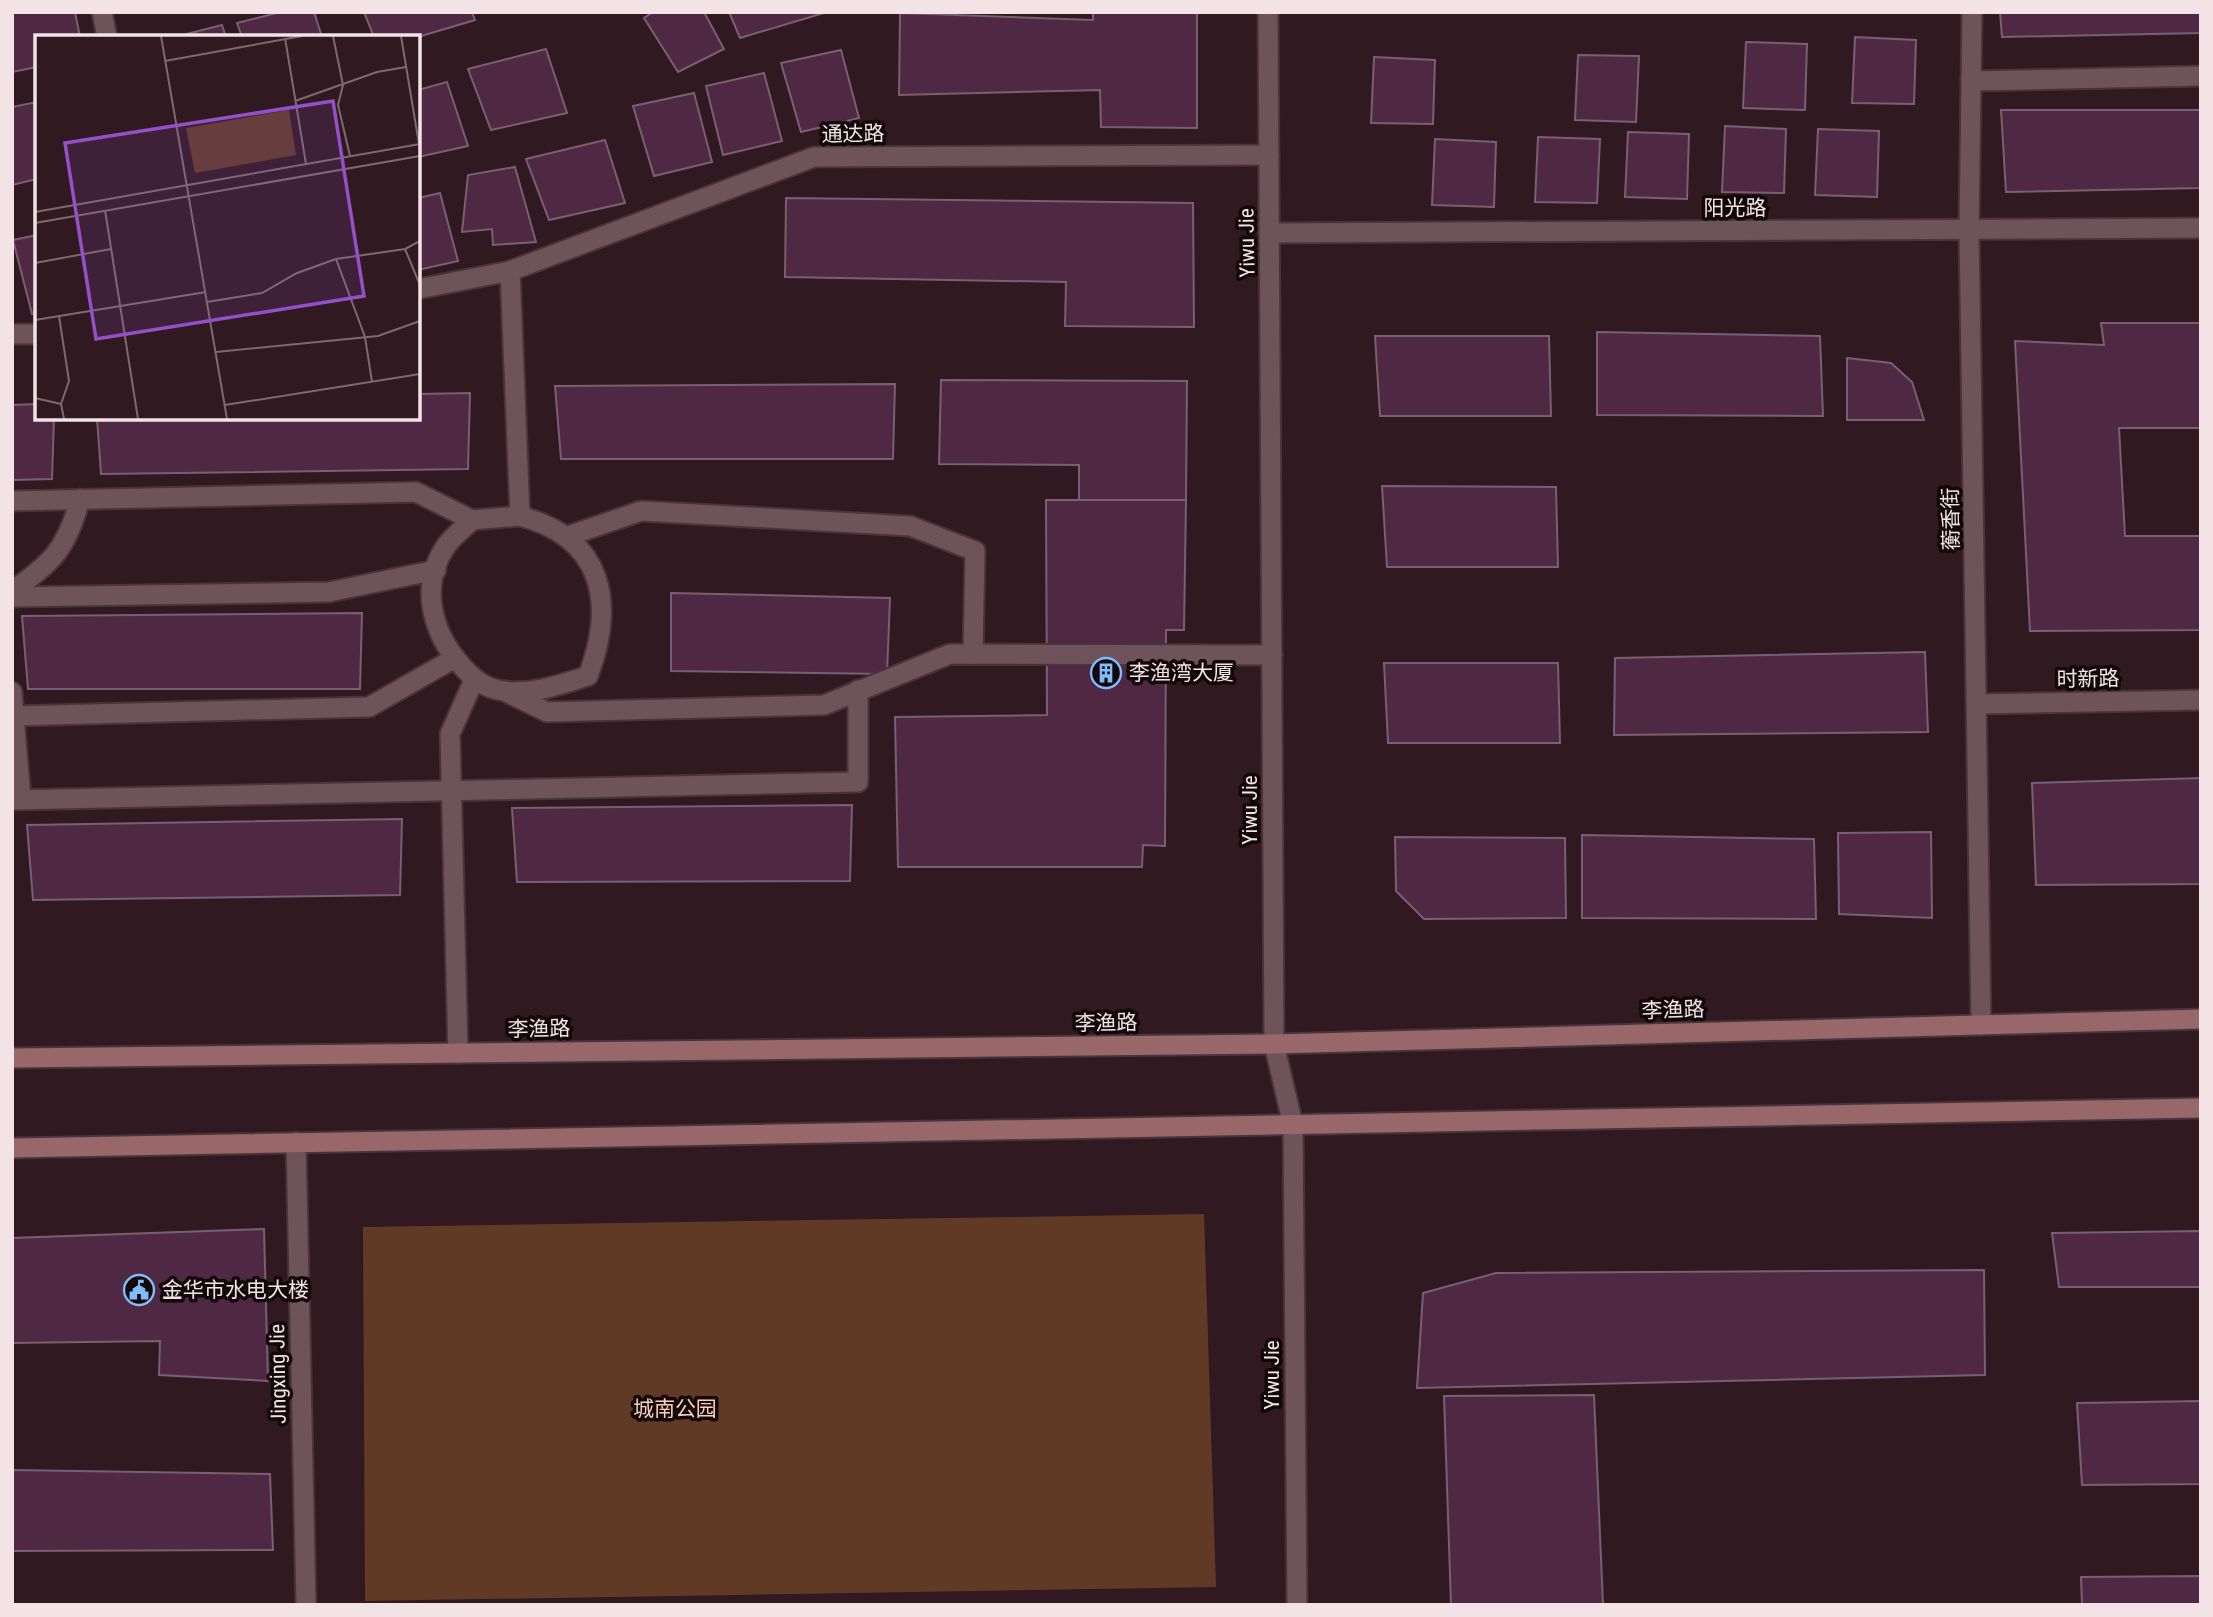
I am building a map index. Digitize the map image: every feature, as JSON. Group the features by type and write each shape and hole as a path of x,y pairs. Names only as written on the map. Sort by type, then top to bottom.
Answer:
{"main road":[{"name":"李渔路","path":"12,1058 1274,1044 2201,1019"},
{"path":"12,1148 2201,1108"}],"street":[{"path":"102,12 107,35"},
{"name":"Yiwu Jie","path":"1268,12 1274,1044 1293,1125 1297,1605"},
{"name":"蘅香街","path":"1972,12 1969,230 1981,1025"},
{"path":"1971,81 2201,76"},
{"name":"通达路","path":"420,289 510,271 814,157 1269,155"},
{"name":"阳光路","path":"1269,233 2201,228"},
{"path":"510,271 520,516"},
{"path":"12,334 35,334"},
{"path":"12,500 416,492 472,520 520,516 545,523 568,536 587,559 603,599 600,644 588,676 545,689 504,691"},
{"path":"12,591 43,570 71,534 80,499"},
{"path":"568,536 641,511 910,526 975,551 973,654"},
{"path":"472,520 445,547 436,570 430,603 436,631 474,680 547,712 824,705 950,654 1272,656"},
{"path":"12,597 329,592 436,570"},
{"path":"13,716 369,708 455,658"},
{"path":"458,1053 450,734 474,680"},
{"path":"12,691 17,799 858,782 858,690"},
{"name":"时新路","path":"1977,704 2201,700"},
{"name":"Jingxing Jie","path":"296,1142 306,1605"}],"green space":[{"name":"城南公园","path":"1204,1214 1216,1587 365,1601 363,1227"}],"building":[{"path":"12,12 75,12 80,35 35,35 35,67 12,72"},
{"path":"281,12 314,12 321,35 241,35 237,23"},
{"path":"364,12 472,12 475,20 420,36 373,35"},
{"path":"653,12 704,12 724,49 678,72 644,18"},
{"path":"729,12 827,12 740,38"},
{"path":"1093,12 1197,12 1197,128 1101,127 1100,90 899,95 900,13 1093,20"},
{"path":"2000,12 2201,12 2201,33 2002,37"},
{"path":"222,25 225,35 183,35"},
{"path":"1855,37 1916,40 1914,104 1852,103"},
{"path":"1746,42 1807,44 1805,110 1743,108"},
{"path":"546,49 567,113 491,130 468,69"},
{"path":"841,50 859,118 801,132 781,63"},
{"path":"1578,55 1639,56 1636,122 1575,120"},
{"path":"1374,57 1435,60 1433,124 1371,123"},
{"path":"764,73 782,141 723,155 706,86"},
{"path":"447,82 468,146 420,157 420,89"},
{"path":"694,93 712,162 654,176 633,106"},
{"path":"35,102 35,179 12,185 12,107"},
{"path":"2001,110 2201,110 2201,188 2006,192"},
{"path":"1725,126 1786,129 1784,193 1722,192"},
{"path":"1818,129 1879,131 1877,197 1815,195"},
{"path":"1628,132 1689,134 1687,199 1625,197"},
{"path":"1538,137 1600,139 1597,203 1535,202"},
{"path":"1435,139 1496,142 1494,207 1432,205"},
{"path":"605,140 625,203 549,220 526,159"},
{"path":"515,167 536,242 493,245 492,229 462,232 468,175"},
{"path":"440,193 458,261 420,270 420,198"},
{"path":"786,198 1193,203 1194,327 1065,326 1066,282 785,277"},
{"path":"35,235 35,313 32,314 13,240"},
{"path":"2101,323 2201,323 2201,428 2119,428 2125,536 2201,536 2201,630 2030,631 2015,341 2104,345"},
{"path":"1597,332 1820,336 1823,416 1597,415"},
{"path":"1375,336 1549,336 1551,416 1380,416"},
{"path":"1847,358 1891,363 1912,382 1924,420 1847,420"},
{"path":"941,380 1187,381 1186,500 1079,501 1079,465 939,464"},
{"path":"895,384 893,459 561,459 555,386"},
{"path":"470,393 468,469 101,474 97,420 420,420 420,394"},
{"path":"35,404 35,420 54,420 52,479 12,480 12,405"},
{"path":"1382,486 1556,487 1558,567 1387,567"},
{"name":"李渔湾大厦","path":"1046,500 1186,500 1184,630 1166,630 1165,846 1143,845 1142,867 898,867 895,717 1047,715"},
{"path":"671,593 890,598 887,674 671,671"},
{"path":"362,613 360,689 28,689 22,616"},
{"path":"1925,652 1928,732 1614,735 1615,658"},
{"path":"1384,663 1558,663 1560,743 1388,743"},
{"path":"2201,778 2201,884 2036,885 2032,783"},
{"path":"852,805 850,881 517,882 512,808"},
{"path":"402,819 400,895 33,900 27,825"},
{"path":"1931,832 1932,918 1839,914 1838,833"},
{"path":"1582,835 1814,839 1816,919 1582,918"},
{"path":"1395,837 1565,838 1566,918 1424,919 1396,891"},
{"name":"金华市水电大楼","path":"264,1229 268,1381 159,1375 160,1341 12,1343 12,1238"},
{"path":"2201,1231 2201,1287 2059,1287 2052,1233"},
{"path":"1984,1270 1985,1375 1417,1388 1423,1293 1496,1273"},
{"path":"1594,1395 1603,1605 1451,1605 1444,1396"},
{"path":"2201,1401 2201,1484 2082,1485 2077,1403"},
{"path":"12,1470 270,1474 273,1550 12,1551"},
{"path":"2201,1576 2201,1605 2082,1605 2081,1577"}],"place":[{"name":"李渔湾大厦","path":"1106,673"},
{"name":"金华市水电大楼","path":"139,1290"}]}
